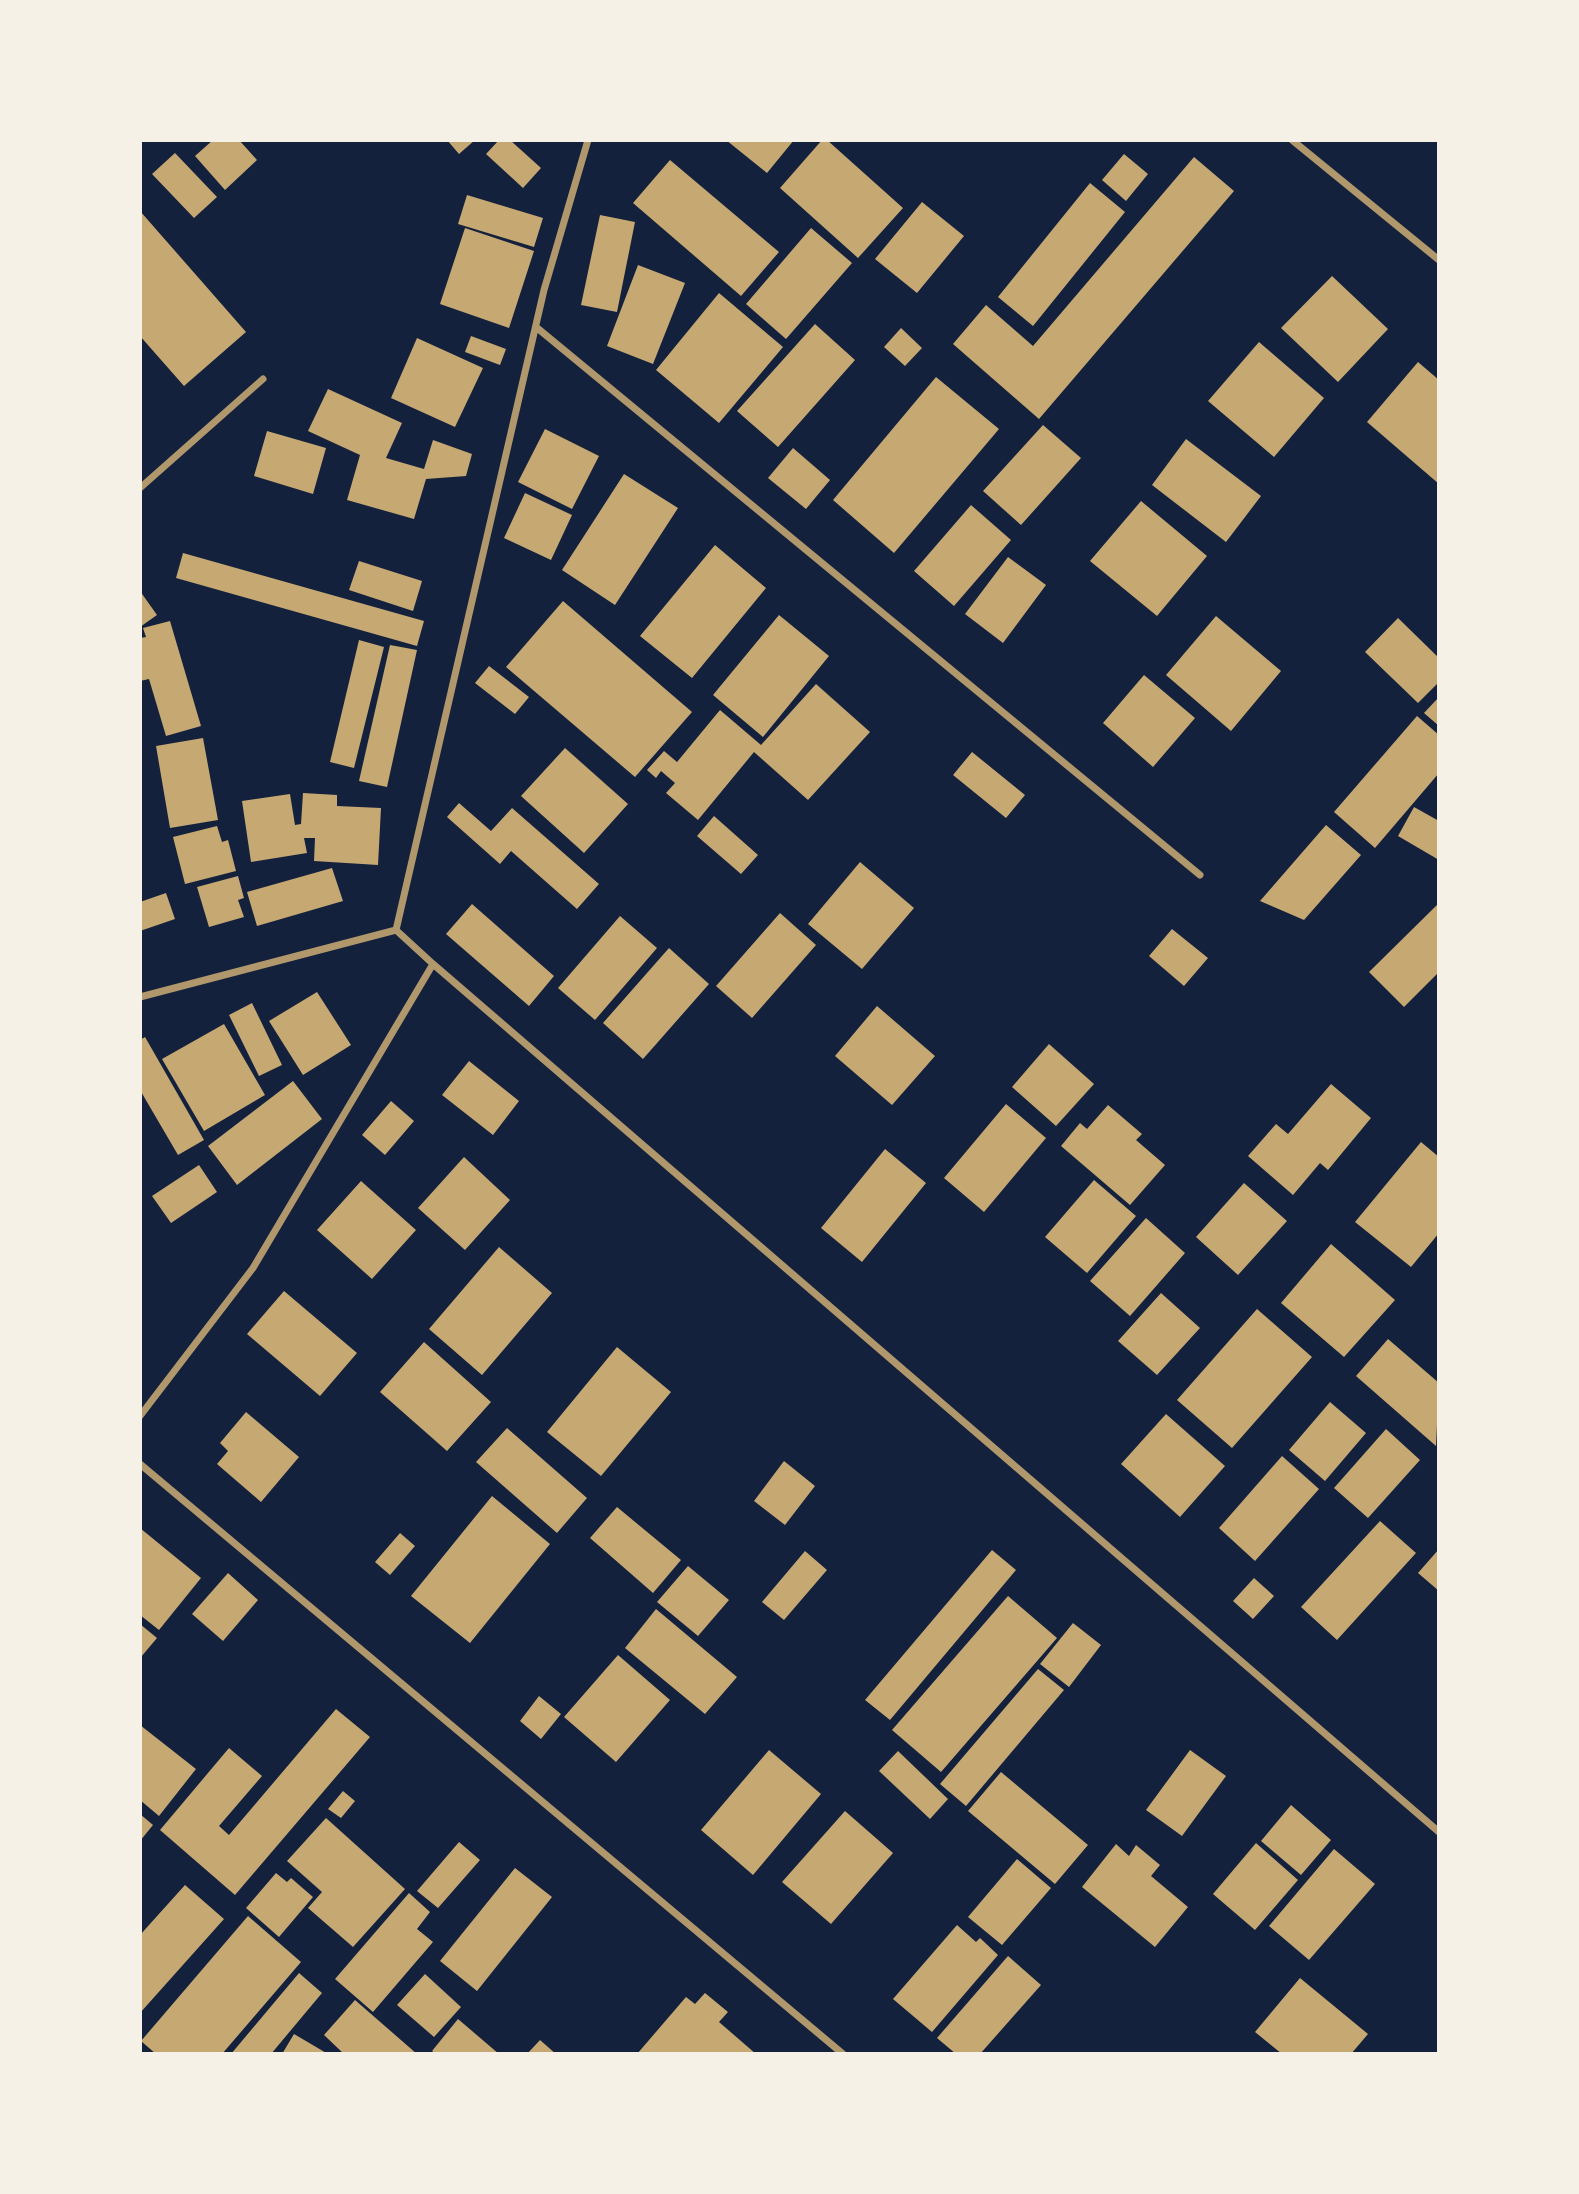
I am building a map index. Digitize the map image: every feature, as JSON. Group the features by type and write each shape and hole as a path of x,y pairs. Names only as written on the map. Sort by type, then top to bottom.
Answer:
{"street":[{"path":"396,930 536,327 588,140"},
{"path":"1292,140 1439,260"},
{"path":"536,327 1200,875"},
{"path":"140,488 263,379"},
{"path":"396,930 1439,1832"},
{"path":"140,997 396,930"},
{"path":"140,1416 253,1268 433,964"},
{"path":"140,1464 843,2054"}],"building":[{"path":"213,140 239,140 257,160 225,190 195,156"},
{"path":"447,140 475,140 459,154"},
{"path":"499,140 510,140 541,168 523,188 486,154"},
{"path":"726,140 794,140 767,173"},
{"path":"822,140 827,140 903,208 858,258 780,188"},
{"path":"175,153 217,197 194,218 152,174"},
{"path":"1124,154 1148,174 1126,201 1102,180"},
{"path":"1194,157 1234,191 1039,419 953,344 986,305 1033,346"},
{"path":"670,160 779,252 741,296 633,203"},
{"path":"1090,183 1125,212 1033,326 998,297"},
{"path":"467,195 543,218 534,247 458,224"},
{"path":"922,202 964,236 917,293 875,259"},
{"path":"140,211 246,332 184,386 140,336"},
{"path":"600,215 635,222 617,312 581,305"},
{"path":"465,228 534,251 509,328 440,304"},
{"path":"811,228 852,263 786,339 746,304"},
{"path":"638,265 685,283 653,364 607,346"},
{"path":"1332,276 1388,329 1338,382 1281,328"},
{"path":"719,293 783,347 719,423 656,370"},
{"path":"815,324 855,360 778,447 737,411"},
{"path":"901,328 922,348 905,366 884,347"},
{"path":"471,336 506,349 500,365 465,352"},
{"path":"417,338 483,368 455,427 391,398"},
{"path":"1259,342 1324,398 1274,457 1208,401"},
{"path":"1418,362 1439,380 1439,484 1367,422"},
{"path":"936,377 999,429 894,553 833,500"},
{"path":"328,389 402,423 386,458 424,469 433,440 472,454 466,476 426,479 414,519 347,500 360,455 308,431"},
{"path":"1043,425 1081,458 1021,525 983,491"},
{"path":"545,429 599,456 572,509 518,482"},
{"path":"267,431 326,448 313,494 254,476"},
{"path":"1186,439 1261,496 1226,542 1152,485"},
{"path":"793,448 830,480 806,509 768,478"},
{"path":"624,474 678,508 615,605 562,570"},
{"path":"525,493 572,515 551,560 504,538"},
{"path":"1141,501 1207,556 1157,616 1090,561"},
{"path":"971,505 1011,540 954,606 914,571"},
{"path":"715,545 766,588 692,678 640,636"},
{"path":"183,553 424,621 417,646 176,578"},
{"path":"1008,557 1046,585 1003,643 965,614"},
{"path":"359,561 422,581 413,611 349,590"},
{"path":"140,591 157,615 140,627"},
{"path":"563,601 692,712 635,777 506,667"},
{"path":"779,615 829,656 763,737 713,695"},
{"path":"1216,616 1281,671 1231,731 1166,675"},
{"path":"1398,618 1439,658 1439,682 1418,703 1365,652"},
{"path":"170,621 201,726 166,736 149,679 140,681 140,638 146,637 143,628"},
{"path":"359,640 384,647 354,768 330,762"},
{"path":"390,645 417,650 387,787 359,781"},
{"path":"489,666 529,697 515,714 475,683"},
{"path":"1144,675 1195,718 1153,767 1103,723"},
{"path":"816,684 870,732 808,800 754,752 698,820 666,793 675,783 661,771 656,778 647,770 664,751 677,762 720,710 761,745"},
{"path":"1439,697 1439,726 1424,713"},
{"path":"1417,716 1439,735 1439,773 1375,848 1334,812"},
{"path":"203,738 218,820 170,828 156,746"},
{"path":"565,748 628,804 584,853 521,796"},
{"path":"972,752 1025,795 1006,818 953,775"},
{"path":"303,793 337,795 337,806 381,808 378,865 314,861 315,838 304,838 307,853 251,862 242,801 290,794 295,825 301,824"},
{"path":"459,803 491,831 512,808 599,884 577,909 511,851 500,864 447,817"},
{"path":"1414,807 1439,821 1439,860 1398,836"},
{"path":"714,816 758,855 741,874 697,836"},
{"path":"1326,825 1361,855 1304,920 1260,901"},
{"path":"217,826 222,842 228,840 236,871 185,884 173,837"},
{"path":"860,862 914,908 862,969 808,924"},
{"path":"332,868 343,901 257,926 247,892"},
{"path":"238,876 244,898 238,900 244,917 209,927 197,887"},
{"path":"166,893 175,919 140,931 140,902"},
{"path":"1439,903 1439,972 1404,1007 1369,972"},
{"path":"472,904 554,976 529,1006 446,934"},
{"path":"780,913 816,945 752,1018 716,986"},
{"path":"620,916 657,948 595,1020 558,988"},
{"path":"1172,929 1208,958 1184,986 1149,956"},
{"path":"669,948 709,984 643,1059 603,1023"},
{"path":"317,992 351,1045 303,1075 269,1021"},
{"path":"252,1003 282,1065 259,1076 229,1015"},
{"path":"877,1006 935,1056 892,1105 835,1056"},
{"path":"224,1024 265,1095 204,1131 162,1059"},
{"path":"145,1037 204,1140 178,1155 140,1090 140,1040"},
{"path":"1049,1044 1094,1084 1056,1126 1012,1087"},
{"path":"469,1061 519,1101 493,1135 442,1095"},
{"path":"293,1081 322,1119 237,1185 208,1146"},
{"path":"1331,1084 1371,1118 1328,1170 1320,1163 1293,1195 1248,1156 1276,1124 1288,1134"},
{"path":"391,1101 414,1121 385,1155 362,1135"},
{"path":"1006,1104 1046,1138 984,1212 944,1178"},
{"path":"1108,1105 1142,1134 1136,1140 1165,1165 1130,1205 1061,1146 1080,1123 1087,1129"},
{"path":"1421,1142 1439,1157 1439,1233 1411,1267 1355,1222"},
{"path":"885,1149 926,1183 862,1262 821,1228"},
{"path":"464,1157 510,1200 465,1250 418,1208"},
{"path":"199,1165 217,1192 171,1223 152,1196"},
{"path":"1094,1180 1136,1216 1087,1273 1045,1237"},
{"path":"361,1181 416,1230 372,1279 317,1230"},
{"path":"1244,1183 1287,1221 1238,1275 1196,1237"},
{"path":"1146,1218 1185,1253 1130,1316 1090,1281"},
{"path":"1331,1244 1395,1300 1344,1357 1281,1303"},
{"path":"499,1247 552,1293 482,1375 429,1329"},
{"path":"284,1291 357,1353 320,1396 247,1334"},
{"path":"1161,1293 1200,1328 1157,1375 1118,1341"},
{"path":"1257,1309 1312,1357 1232,1448 1177,1400"},
{"path":"1388,1339 1439,1383 1436,1446 1356,1376"},
{"path":"424,1342 491,1402 447,1451 380,1392"},
{"path":"617,1347 671,1392 601,1476 547,1432"},
{"path":"1330,1402 1366,1433 1325,1481 1289,1450"},
{"path":"246,1412 299,1457 261,1502 217,1464 228,1451 220,1443"},
{"path":"1166,1414 1225,1466 1180,1517 1121,1464"},
{"path":"507,1428 587,1498 557,1533 476,1462"},
{"path":"1386,1429 1420,1460 1368,1518 1334,1488"},
{"path":"1282,1456 1319,1489 1255,1561 1219,1528"},
{"path":"784,1461 815,1486 785,1525 754,1501"},
{"path":"492,1496 550,1544 470,1643 411,1596"},
{"path":"617,1507 681,1560 653,1593 590,1538"},
{"path":"1380,1521 1416,1553 1337,1640 1301,1607"},
{"path":"140,1528 201,1578 159,1630 140,1615"},
{"path":"400,1533 415,1546 390,1575 375,1562"},
{"path":"1439,1549 1439,1591 1418,1573"},
{"path":"992,1550 1016,1570 890,1720 865,1700"},
{"path":"805,1551 827,1570 784,1620 762,1602"},
{"path":"688,1566 729,1600 698,1636 657,1602"},
{"path":"228,1573 258,1600 223,1641 192,1614"},
{"path":"1254,1578 1274,1596 1253,1619 1233,1601"},
{"path":"1008,1596 1057,1638 941,1772 892,1730"},
{"path":"656,1609 737,1677 705,1714 625,1648"},
{"path":"1073,1623 1101,1645 1069,1687 1040,1664"},
{"path":"140,1624 157,1638 141,1657 140,1655"},
{"path":"618,1655 670,1700 616,1762 564,1717"},
{"path":"1038,1669 1064,1690 966,1806 940,1784"},
{"path":"539,1696 561,1714 541,1739 520,1721"},
{"path":"336,1709 370,1737 235,1895 160,1830 229,1748 262,1776 219,1826 229,1835"},
{"path":"140,1725 196,1769 159,1816 140,1800"},
{"path":"769,1750 821,1794 753,1875 701,1830"},
{"path":"1190,1750 1226,1776 1182,1836 1146,1810"},
{"path":"898,1751 948,1799 930,1819 879,1771"},
{"path":"1001,1772 1088,1845 1055,1884 968,1811"},
{"path":"343,1791 355,1801 341,1818 328,1809"},
{"path":"1291,1805 1331,1840 1301,1875 1261,1841"},
{"path":"845,1811 893,1853 831,1924 782,1882"},
{"path":"140,1814 153,1825 140,1841"},
{"path":"326,1818 405,1889 353,1947 308,1908 322,1892 287,1861"},
{"path":"459,1842 480,1860 438,1908 417,1891"},
{"path":"1256,1843 1298,1880 1255,1930 1213,1894"},
{"path":"1116,1844 1129,1856 1136,1845 1160,1865 1151,1876 1188,1907 1155,1947 1082,1887"},
{"path":"1334,1849 1375,1884 1309,1960 1269,1926"},
{"path":"1017,1859 1051,1888 1002,1945 968,1917"},
{"path":"515,1868 552,1897 477,1991 440,1961"},
{"path":"276,1873 287,1882 291,1878 313,1897 279,1937 246,1908"},
{"path":"185,1885 224,1919 140,2013 140,1935"},
{"path":"409,1893 430,1912 417,1929 433,1942 373,2012 335,1979"},
{"path":"248,1916 301,1962 222,2054 156,2054 141,2041"},
{"path":"957,1925 976,1942 980,1938 998,1955 932,2032 893,1999"},
{"path":"1008,1956 1041,1985 980,2054 956,2054 937,2038"},
{"path":"299,1973 322,1993 271,2054 231,2054"},
{"path":"425,1974 461,2007 434,2037 397,2005"},
{"path":"1300,1978 1368,2034 1351,2054 1282,2054 1255,2032"},
{"path":"705,1993 728,2012 719,2022 756,2054 637,2054 686,1997 695,2004"},
{"path":"355,2000 417,2054 344,2054 324,2035"},
{"path":"458,2019 499,2054 436,2054 432,2051"},
{"path":"294,2034 328,2054 282,2054"},
{"path":"540,2040 556,2054 527,2054"}]}
